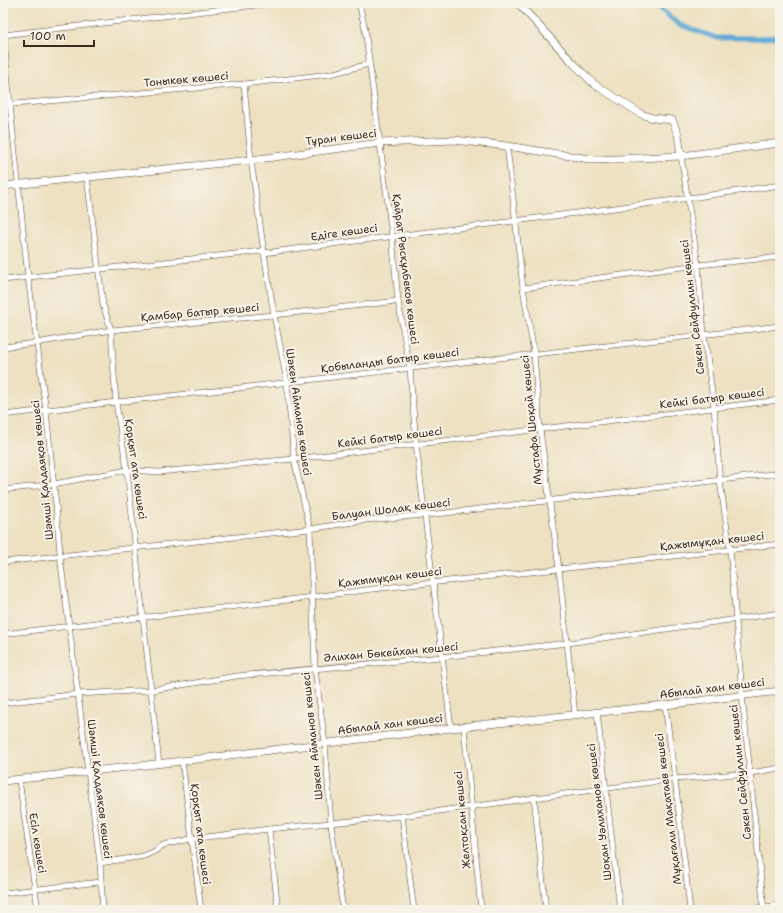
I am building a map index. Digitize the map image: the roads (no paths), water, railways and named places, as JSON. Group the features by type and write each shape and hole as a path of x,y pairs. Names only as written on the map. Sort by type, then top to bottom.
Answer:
{"street":[{"path":"3,34 273,3"},
{"name":"Қайрат Рысқұлбеков көшесі","path":"359,3 365,29 370,64 392,236 398,301 410,369 416,444 451,728"},
{"path":"518,3 594,84 641,114 653,118 672,120 678,134 681,156"},
{"name":"Шәмші Қалдаяқов көшесі","path":"3,27 28,277 46,411 61,564 100,863 100,882 103,910"},
{"name":"Тоныкөк көшесі","path":"3,105 244,84 330,74 370,64"},
{"name":"Шәкен Айманов көшесі","path":"244,84 264,253 274,316 287,382 294,459 310,529 315,669 325,744 331,824 343,910"},
{"name":"Тұран көшесі","path":"3,186 252,160 380,143 454,140 507,146 596,160 681,156 780,143"},
{"name":"Мұстафа Шоқай көшесі","path":"507,146 523,288 534,353 540,430 559,569 575,715"},
{"name":"Сәкен Сейфуллин көшесі","path":"681,156 698,265 704,334 714,407 720,481 730,549 742,695 764,908"},
{"name":"Қорқыт ата көшесі","path":"87,177 103,305 111,330 116,403 127,470 159,764"},
{"name":"Едіге көшесі","path":"3,280 262,251 264,253 687,199 780,185"},
{"path":"523,288 698,265 780,257"},
{"name":"Қамбар батыр көшесі","path":"3,347 111,330 274,316 398,301"},
{"name":"Қобыланды батыр көшесі","path":"3,416 410,369 534,353 780,326"},
{"name":"Кейкі батыр көшесі","path":"3,490 54,484 127,470 159,472 294,459 780,400"},
{"name":"Балуан Шолақ көшесі","path":"3,562 310,529 366,520 425,515 780,473"},
{"name":"Қажымұқан көшесі","path":"3,634 433,582 780,544"},
{"name":"Әлихан Бөкейхан көшесі","path":"3,703 78,694 152,690 237,676 442,657 568,643 780,613"},
{"name":"Абылай хан көшесі","path":"3,781 780,691"},
{"name":"Мұқағали Мақатаев көшесі","path":"665,705 690,910"},
{"name":"Шоқан Уәлиханов көшесі","path":"597,712 620,910"},
{"name":"Желтоқсан көшесі","path":"464,727 470,806 481,910"},
{"name":"Қорқыт ата көшесі","path":"182,761 201,910"},
{"path":"100,863 144,856 163,845 191,839 269,829 402,816 675,779 750,773 780,768"},
{"name":"Есіл көшесі","path":"18,780 38,910"},
{"path":"534,797 546,910"},
{"path":"402,816 414,910"},
{"path":"269,829 278,910"},
{"path":"3,893 100,882"},
{"path":"741,910 780,905"}],"waterway":[{"path":"653,3 680,25 717,38 762,38 780,36"}]}
